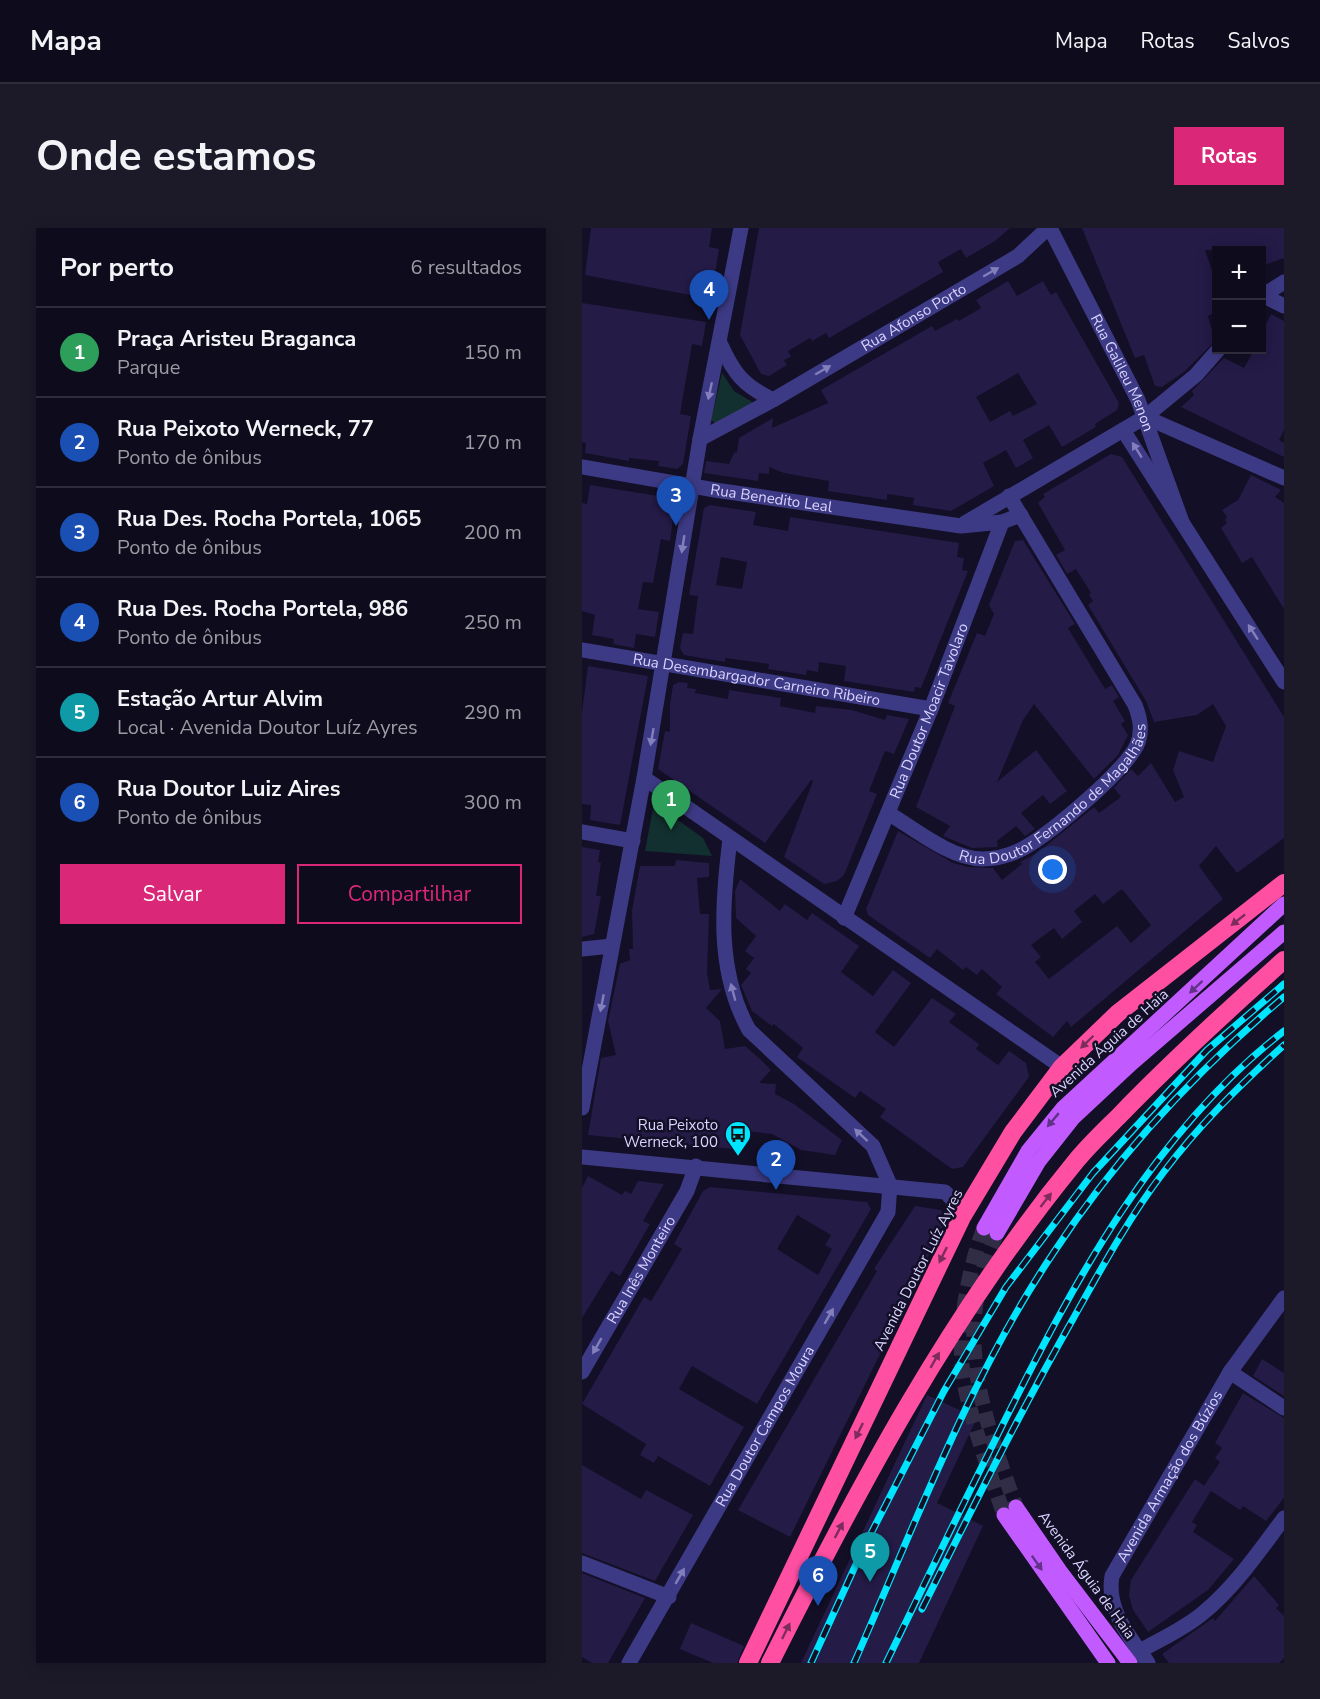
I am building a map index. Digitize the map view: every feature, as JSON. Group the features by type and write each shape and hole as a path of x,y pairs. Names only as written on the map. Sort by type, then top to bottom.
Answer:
{"highway":[{"name":"Avenida Doutor Luíz Ayres","path":"748,1663 962,1217 1013,1132 1062,1067 1118,1013 1284,883"},
{"path":"770,1663 863,1485 948,1339 1002,1256 1077,1159 1184,1050 1284,960"}],"main road":[{"name":"Avenida Águia de Haia","path":"1284,904 1063,1108 1028,1151 990,1230 1073,1118 1132,1063 1284,932"},
{"name":"Avenida Águia de Haia","path":"1108,1663 1010,1511 1067,1580 1130,1663"}],"street":[{"path":"582,1108 633,841 700,439 741,228"},
{"name":"Rua Afonso Porto","path":"700,439 773,400 1018,256 1049,228"},
{"name":"Rua Galileu Menon","path":"1049,228 1145,417 1182,522"},
{"path":"1266,293 1284,282"},
{"path":"1266,297 1284,306"},
{"path":"720,343 730,366 738,377 750,388 773,400"},
{"path":"961,526 1145,417 1196,375 1214,354"},
{"path":"1145,417 1284,478"},
{"name":"Rua Galileu Menon","path":"1123,429 1284,682"},
{"name":"Rua Benedito Leal","path":"582,467 693,487 961,526 1002,522"},
{"name":"Rua Doutor Fernando de Magalhães","path":"888,813 957,854 984,859 1001,857 1018,851 1042,836 1094,793 1131,754 1138,743 1141,730 1135,705 1009,496"},
{"path":"1002,522 1021,515"},
{"name":"Rua Doutor Moacir Tavolaro","path":"844,918 932,709 1002,522"},
{"name":"Rua Desembargador Carneiro Ribeiro","path":"582,650 932,709"},
{"path":"644,778 1062,1067"},
{"path":"582,832 633,841"},
{"path":"730,839 724,886 725,949 741,1016 749,1030 873,1146 890,1185"},
{"path":"582,949 612,946"},
{"path":"582,1156 945,1192 957,1204 962,1217"},
{"name":"Rua Inês Monteiro","path":"582,1372 687,1191 696,1166"},
{"name":"Rua Doutor Campos Moura","path":"629,1663 669,1597 888,1212 890,1185"},
{"name":"Avenida Armação dos Búzios","path":"1144,1657 1122,1626 1111,1596 1112,1576 1230,1372 1284,1298"},
{"path":"1230,1372 1284,1408"},
{"path":"1144,1657 1204,1612 1257,1553 1284,1518"},
{"path":"582,1563 669,1597"}],"green space":[{"path":"722,373 734,391 754,403 716,424 711,420"},
{"path":"654,803 703,838 712,856 645,851"}],"building":[{"path":"591,228 712,228 709,247 719,249 711,299 585,275"},
{"path":"759,228 1010,228 995,241 966,258 961,249 938,262 943,272 829,338 826,333 812,341 810,338 788,351 791,357 784,360 787,365 769,376 761,374 740,335"},
{"path":"1082,228 1284,228 1284,258 1266,265 1266,246 1212,246 1212,250 1205,250 1212,270 1212,314 1208,316 1212,330 1212,344 1184,372 1162,387 1155,386 1144,355 1135,358"},
{"path":"1008,281 1017,296 1043,281 1051,295 1056,292 1119,403 1117,410 1095,424 1096,427 1062,447 1049,425 1023,440 1033,458 1016,468 1006,450 983,463 994,486 951,511 913,505 914,498 887,494 887,500 828,491 829,481 784,473 769,467 769,474 759,473 758,481 704,473 706,461 729,464 734,453 737,452 739,438 773,418 772,428 828,403 821,390 932,326 935,331 957,319 959,321 981,308 976,300","holes":["1018,373 1037,404 1013,416 1010,411 990,422 976,397"]},
{"path":"582,303 706,322 702,346 692,344 680,414 691,416 683,464 677,469 658,466 659,461 629,458 629,461 585,453 586,443 582,442"},
{"path":"1271,314 1284,321 1284,430 1279,440 1284,443 1284,457 1181,407 1194,395 1192,391 1224,358 1244,368 1252,354 1266,354 1266,325"},
{"path":"1111,454 1122,457 1284,717 1284,838 1237,873 1216,846 1199,866 1223,899 1071,1027 1067,1021 1053,1037 996,994 1002,987 982,969 977,975 966,967 963,970 937,949 930,958 868,915 866,909 898,831 953,863 968,867 993,868 1002,880 1022,864 1020,862 1037,853 1094,807 1099,813 1121,797 1114,788 1131,769 1138,776 1151,763 1175,802 1184,797 1173,770 1179,751 1213,762 1226,726 1213,704 1197,715 1154,722 1146,701 1088,605 1093,601 1089,595 1091,593 1076,569 1067,574 1056,555 1065,550 1038,503 1045,497 1043,494","holes":["1122,889 1151,925 1131,943 1117,926 1049,979 1035,962 1041,957 1031,945 1054,928 1062,939 1082,922 1074,911 1095,894 1103,904"]},
{"path":"1251,475 1281,490 1275,497 1284,503 1284,609 1252,557 1242,563 1221,528 1227,523 1225,520 1227,517 1222,510 1238,500"},
{"path":"590,485 671,498 675,504 670,541 661,539 653,583 643,582 638,609 659,612 655,637 636,634 634,648 613,644 614,639 592,635 595,615 582,611 582,503 587,504"},
{"path":"710,505 756,512 753,525 788,531 790,517 959,543 957,557 964,558 962,570 968,571 921,688 915,687 914,692 844,681 846,666 819,662 818,672 807,670 806,675 768,669 769,664 725,658 725,662 684,655 680,648 683,633 693,634 698,596 689,595 704,508","holes":["721,557 747,562 742,589 716,585"]},
{"path":"1023,540 1075,624 1068,628 1105,689 1112,685 1119,697 1113,701 1125,721 1121,724 1128,735 1118,755 1094,779 1034,704 1023,720 997,782 1036,750 1067,791 1050,804 1043,795 1021,813 1035,829 1025,836 1016,826 997,841 998,847 972,848 943,836 950,826 916,807 955,706 948,703 977,633 985,636 994,614 989,605 1015,541"},
{"path":"588,666 648,676 620,825 590,820 591,805 582,804 582,712"},
{"path":"679,682 688,683 687,688 696,689 695,693 728,699 729,690 781,698 780,706 815,713 816,706 852,710 885,720 887,715 909,719 894,754 885,751 869,791 877,794 844,875 837,881 824,884 784,857 813,781 811,780 765,843 658,769 665,731 670,732 673,685"},
{"path":"582,847 600,850 598,862 601,863 596,896 601,896 594,934 582,937"},
{"path":"676,860 709,863 709,877 697,878 700,914 709,914 707,973 710,990 722,989 706,1008 720,1021 725,1049 745,1046 760,1059 771,1070 759,1083 776,1084 775,1094 794,1104 842,1140 835,1155 801,1150 772,1134 745,1131 743,1150 588,1135 601,1058 616,1055 608,1021 620,964 630,960 629,949 633,949 632,910 640,866 675,866"},
{"path":"740,879 780,911 785,904 807,920 812,913 859,946 841,972 873,996 893,970 911,983 875,1032 894,1047 932,998 956,1014 949,1022 979,1044 976,1049 998,1065 1009,1051 1026,1063 1029,1077 963,1167 952,1169 880,1117 886,1109 860,1091 855,1098 797,1057 803,1048 774,1024 772,1026 752,1011 741,985 751,973 746,969 754,958 745,951 756,936 736,918 735,891"},
{"path":"588,1176 622,1195 625,1191 631,1194 638,1181 664,1184 643,1221 650,1224 620,1276 611,1271 582,1318 582,1188"},
{"path":"710,1187 867,1202 871,1209 757,1404 692,1366 679,1389 744,1427 710,1486 658,1456 654,1463 640,1455 646,1444 582,1404 644,1297 651,1301 682,1249 674,1244 703,1191","holes":["797,1215 831,1235 825,1245 832,1249 818,1275 777,1249"]},
{"path":"915,1206 941,1210 946,1220 790,1537 738,1510 877,1271 874,1269"},
{"path":"1262,1359 1284,1373 1284,1396 1253,1376"},
{"path":"1243,1393 1284,1418 1284,1498 1266,1521 1243,1506 1240,1510 1211,1491 1192,1522 1197,1525 1193,1532 1234,1559 1208,1590 1148,1632 1133,1610 1129,1595 1131,1580 1195,1479 1204,1486 1220,1462 1215,1458 1222,1448 1215,1443"},
{"path":"927,1395 977,1418 937,1503 983,1526 919,1663 801,1663"},
{"path":"582,1465 641,1499 646,1490 693,1515 655,1581 582,1553"},
{"path":"582,1573 645,1598 608,1663 592,1663 582,1657"},
{"path":"1254,1576 1279,1605 1276,1608 1284,1616 1284,1658 1279,1663 1169,1663 1162,1654 1213,1618 1215,1621"},
{"path":"691,1623 744,1646 737,1663 713,1663 680,1649"}],"tunnel":[{"path":"984,1228 972,1265 964,1306 962,1368 973,1419 1004,1515"},
{"path":"997,1233 983,1269 976,1304 974,1338 976,1371 992,1438 1016,1507"}],"railway":[{"path":"811,1663 863,1549 944,1391 1006,1287 1093,1173 1207,1050 1284,984"},
{"path":"854,1663 969,1401 995,1350 1054,1252 1104,1182 1160,1116 1251,1025 1284,997"},
{"path":"886,1663 1031,1368 1060,1314 1122,1210 1157,1161 1196,1114 1238,1071 1284,1031"},
{"path":"922,1609 1034,1391 1094,1282 1150,1190 1205,1122 1284,1045"}],"place":[{"name":"Rua Des. Rocha Portela, 986","path":"709,320"},
{"name":"Rua Des. Rocha Portela, 1065","path":"676,526"},
{"name":"Praça Aristeu Braganca","path":"671,830"},
{"name":"Rua Peixoto Werneck, 100","path":"738,1157"},
{"name":"Rua Peixoto Werneck, 77","path":"776,1190"},
{"name":"Estação Artur Alvim","path":"870,1582"},
{"name":"Rua Doutor Luiz Aires","path":"818,1606"}]}
